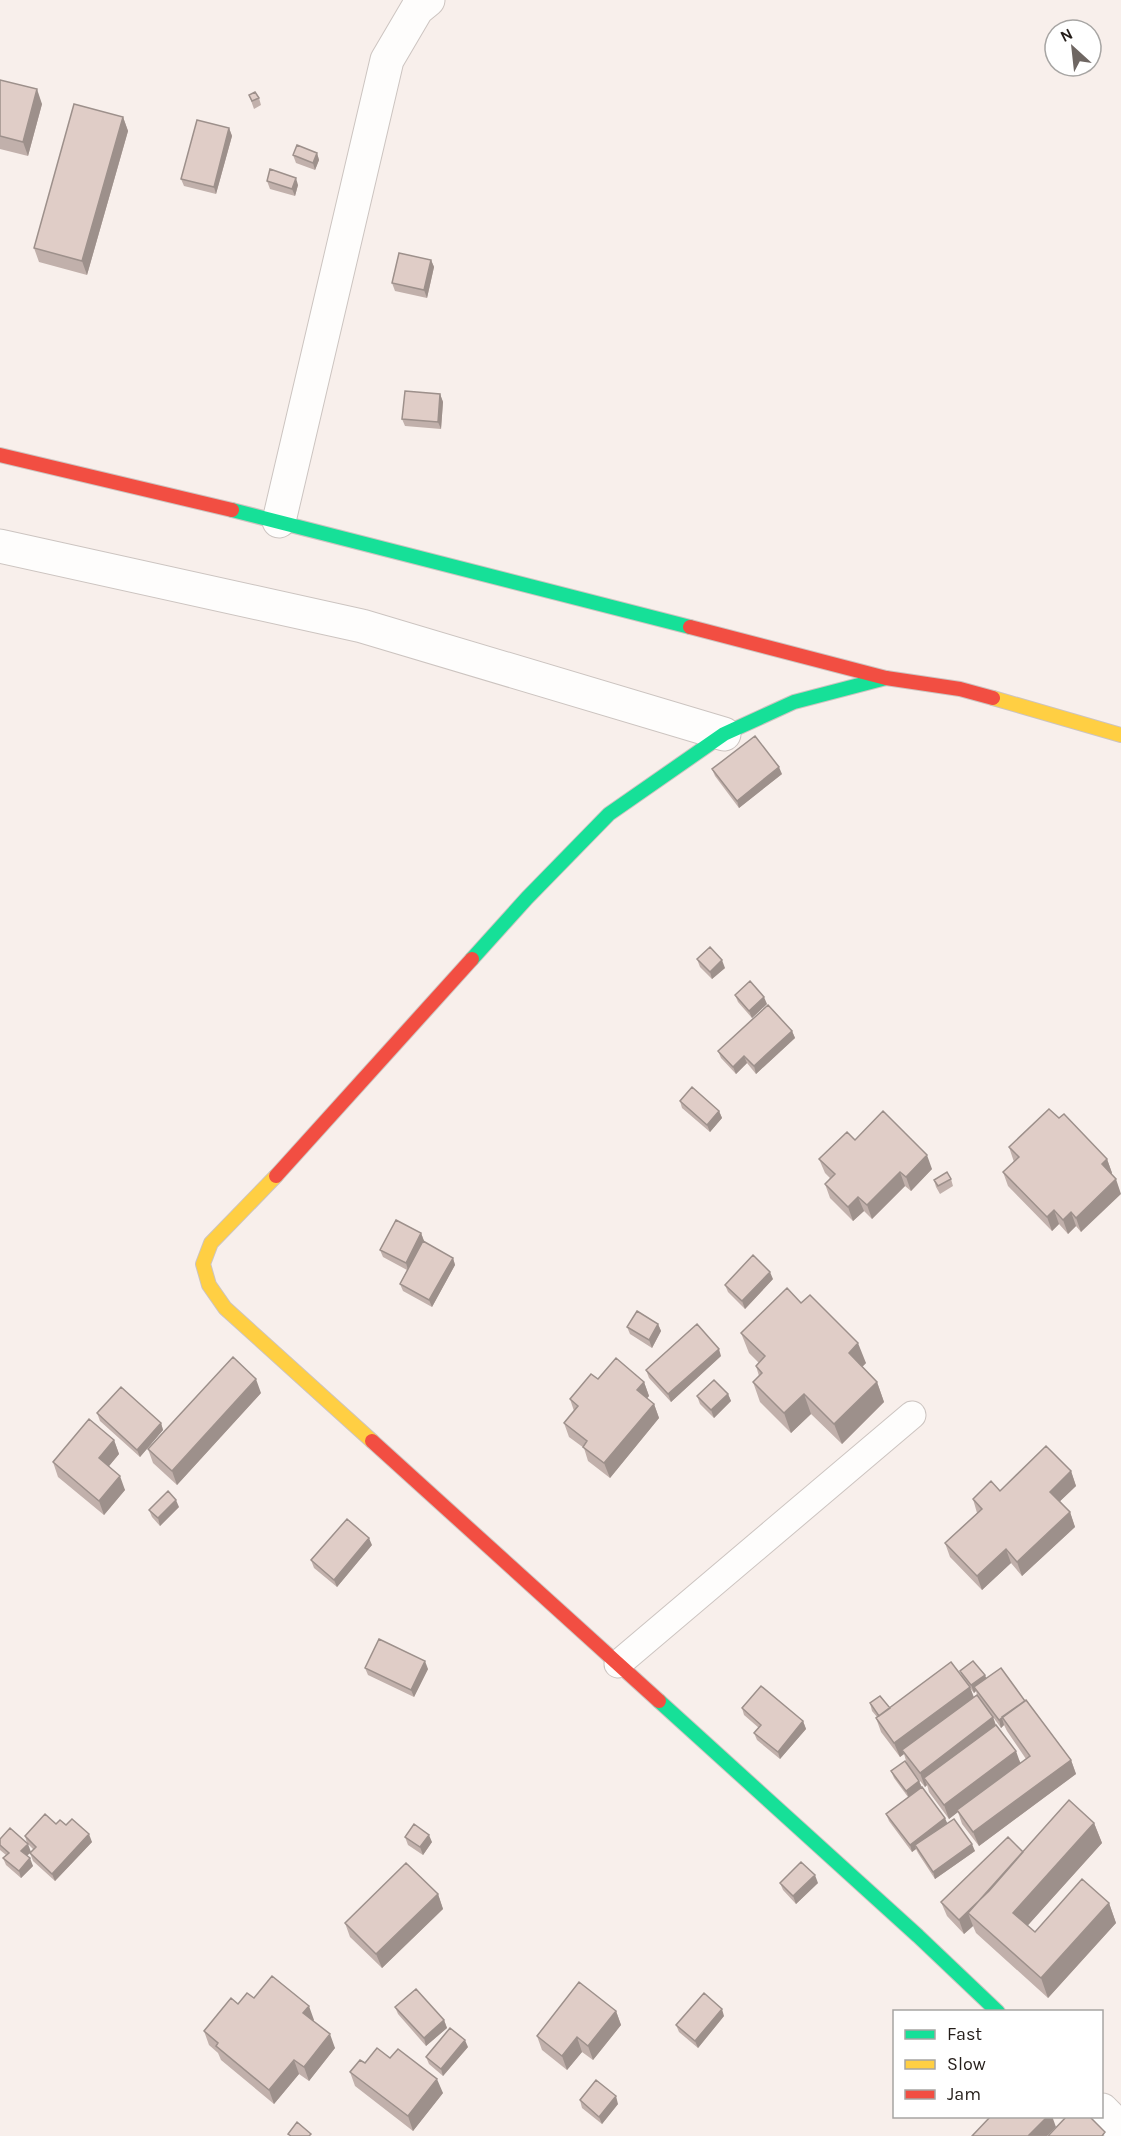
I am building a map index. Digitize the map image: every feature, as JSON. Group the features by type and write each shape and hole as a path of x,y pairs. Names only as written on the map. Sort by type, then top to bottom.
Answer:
{"street":[{"path":"279,521 387,60 417,9 428,0"},
{"path":"0,455 279,521 886,678 960,689 1121,735"},
{"path":"0,546 362,626 724,734"},
{"path":"886,678 794,702 724,734 609,814 527,898 291,1161 211,1243 204,1264 209,1285 225,1308 918,1936 996,2010"},
{"path":"1103,2112 1121,2128"}],"lane":[{"path":"618,1664 912,1415"}],"building":[{"path":"0,80 37,89 23,142 0,136"},
{"path":"255,92 259,98 252,101 249,95"},
{"path":"74,104 123,117 82,261 34,248"},
{"path":"197,120 229,128 214,187 181,179"},
{"path":"297,145 317,153 313,163 293,155"},
{"path":"270,169 296,178 292,189 267,181"},
{"path":"399,253 431,260 424,290 392,283"},
{"path":"405,391 440,394 438,422 402,419"},
{"path":"755,736 779,767 737,801 712,769"},
{"path":"710,947 722,960 710,972 697,959"},
{"path":"750,981 764,997 749,1011 735,995"},
{"path":"768,1005 792,1031 754,1066 744,1056 733,1067 718,1051"},
{"path":"692,1087 719,1111 707,1125 680,1101"},
{"path":"1049,1109 1059,1118 1064,1114 1107,1159 1102,1164 1116,1179 1076,1218 1071,1212 1063,1220 1054,1210 1047,1217 1003,1172 1019,1157 1009,1147"},
{"path":"883,1111 927,1155 906,1177 900,1172 867,1205 858,1197 848,1207 825,1184 835,1174 819,1159 847,1132 855,1140"},
{"path":"947,1172 951,1179 938,1186 934,1180"},
{"path":"396,1220 421,1233 406,1263 380,1250"},
{"path":"423,1241 453,1258 429,1300 400,1284"},
{"path":"753,1255 770,1272 742,1301 725,1285"},
{"path":"787,1288 801,1303 810,1295 858,1343 849,1353 877,1382 834,1424 804,1394 784,1413 753,1382 762,1373 756,1366 765,1356 741,1333"},
{"path":"637,1311 658,1324 649,1340 627,1327"},
{"path":"697,1324 719,1349 668,1394 646,1370"},
{"path":"233,1357 256,1379 172,1471 148,1449"},
{"path":"616,1358 644,1382 637,1390 654,1404 604,1463 583,1447 587,1441 564,1423 578,1406 570,1399 591,1374 598,1379"},
{"path":"714,1380 728,1394 711,1410 697,1396"},
{"path":"121,1387 161,1423 137,1450 97,1413"},
{"path":"89,1419 114,1440 99,1458 120,1476 99,1501 53,1462"},
{"path":"1046,1446 1071,1471 1050,1492 1070,1512 1017,1562 1006,1549 977,1576 945,1543 982,1509 973,1499 991,1481 1000,1491"},
{"path":"168,1491 176,1500 158,1518 149,1510"},
{"path":"347,1519 369,1538 334,1580 311,1560"},
{"path":"379,1639 425,1661 411,1690 365,1668"},
{"path":"973,1661 985,1675 971,1685 960,1671"},
{"path":"951,1662 970,1687 894,1743 876,1718"},
{"path":"1001,1668 1025,1701 999,1720 974,1687"},
{"path":"761,1686 803,1721 778,1752 754,1733 761,1725 742,1708"},
{"path":"977,1695 993,1717 920,1773 902,1750"},
{"path":"880,1696 890,1708 879,1716 870,1703"},
{"path":"1026,1700 1071,1760 973,1832 957,1810 1030,1756 1002,1717"},
{"path":"996,1725 1016,1751 944,1805 924,1778"},
{"path":"905,1761 919,1781 906,1791 891,1771"},
{"path":"922,1787 945,1818 910,1845 886,1814"},
{"path":"1069,1800 1094,1823 1013,1913 1035,1932 1082,1879 1109,1903 1041,1978 968,1913"},
{"path":"45,1814 56,1824 60,1820 66,1825 72,1819 89,1834 52,1874 30,1853 36,1847 25,1836"},
{"path":"954,1819 972,1844 933,1872 915,1845"},
{"path":"414,1824 429,1835 420,1847 405,1837"},
{"path":"10,1828 28,1844 21,1851 30,1858 19,1871 3,1858 9,1853 0,1845 0,1839"},
{"path":"1008,1837 1023,1852 989,1891 959,1920 941,1902"},
{"path":"801,1862 815,1875 793,1896 780,1883"},
{"path":"406,1863 438,1894 376,1954 345,1923"},
{"path":"272,1976 309,2006 303,2013 330,2034 304,2067 294,2060 269,2090 216,2046 218,2043 204,2031 231,1998 238,2004 247,1993 254,1998"},
{"path":"579,1982 616,2011 588,2046 577,2037 562,2056 537,2036"},
{"path":"416,1989 444,2020 424,2038 395,2007"},
{"path":"704,1993 722,2009 695,2041 676,2025"},
{"path":"450,2028 465,2040 441,2069 426,2057"},
{"path":"377,2048 390,2058 398,2049 437,2079 408,2116 350,2072 360,2060 365,2063"},
{"path":"596,2080 616,2096 599,2117 580,2100"},
{"path":"989,2118 1046,2118 1028,2136 972,2136"},
{"path":"1065,2118 1091,2118 1105,2132 1102,2136 1048,2136"},
{"path":"297,2122 311,2134 309,2136 288,2134"}],"traffic: fast":[{"path":"232,510 690,627"},
{"path":"472,959 527,898 609,814 724,734 794,702 886,678"},
{"path":"659,1701 918,1936 996,2010"}],"traffic: slow":[{"path":"993,698 1121,735"},
{"path":"276,1176 211,1243 203,1264 209,1285 225,1308 372,1441"}],"traffic: jam":[{"path":"0,455 232,510"},
{"path":"690,627 886,678 960,689 993,698"},
{"path":"276,1176 472,959"},
{"path":"372,1441 659,1701"}]}
